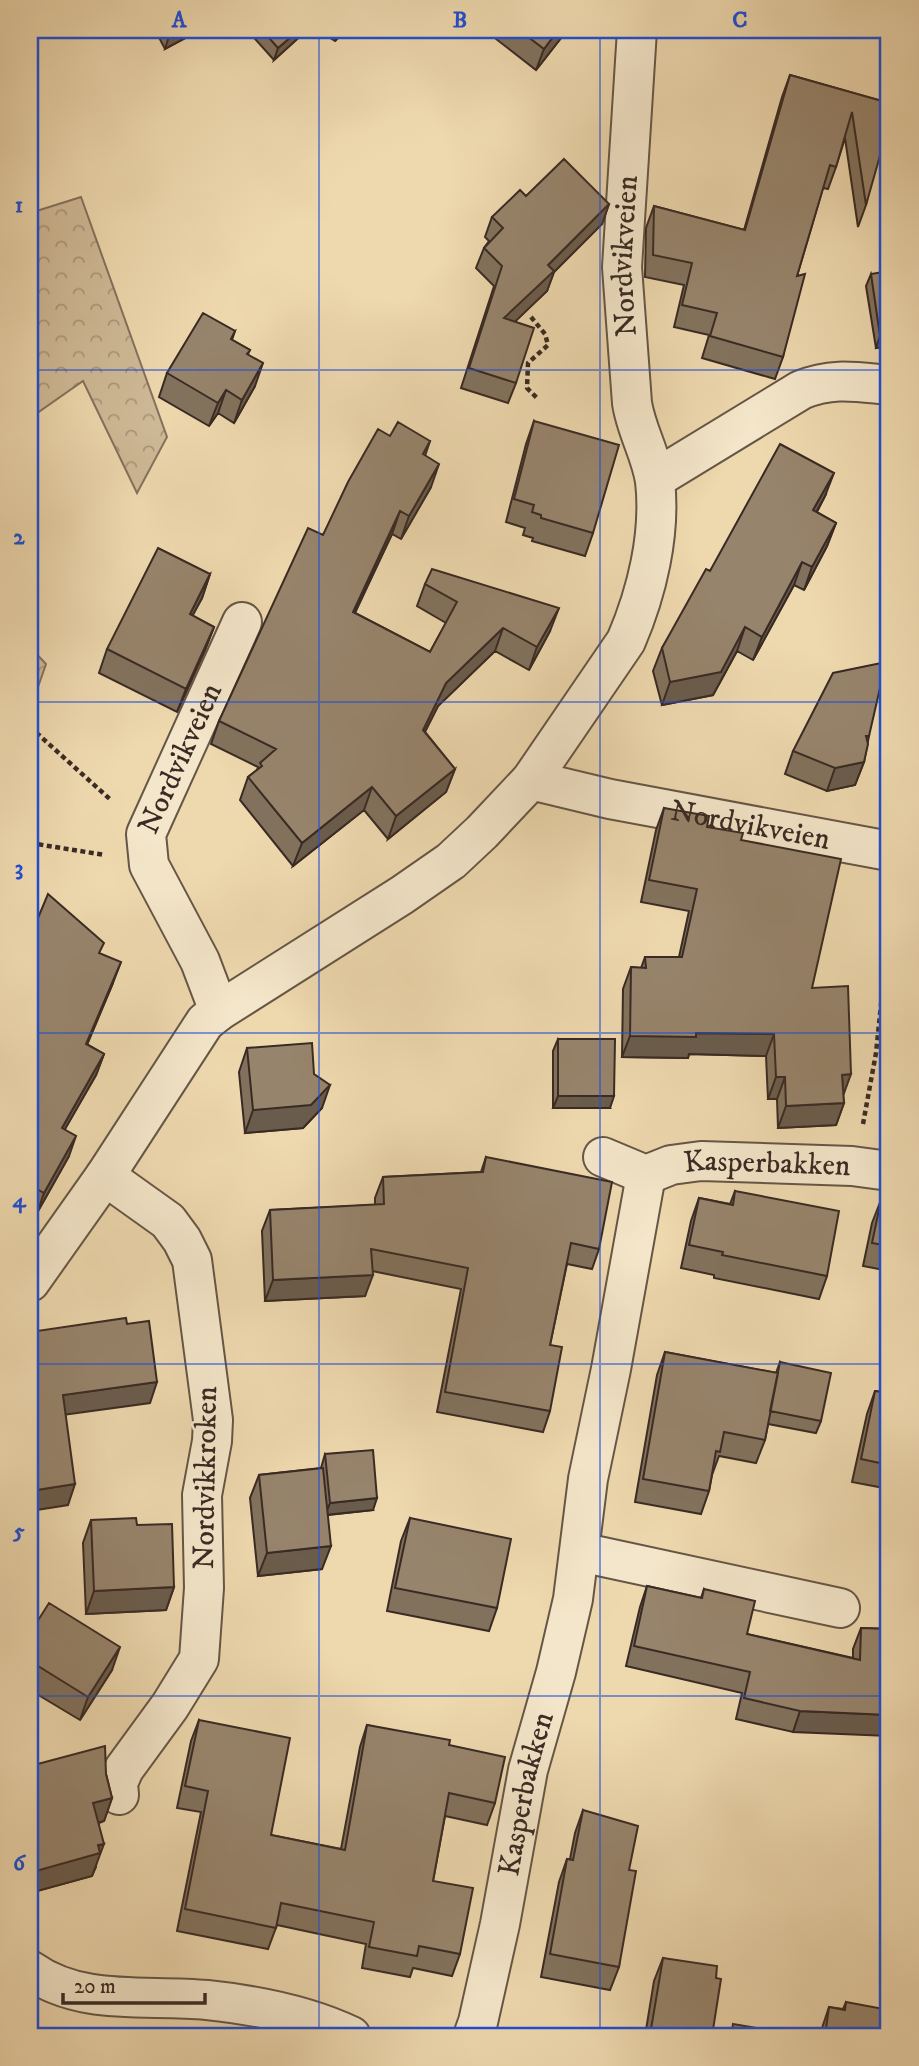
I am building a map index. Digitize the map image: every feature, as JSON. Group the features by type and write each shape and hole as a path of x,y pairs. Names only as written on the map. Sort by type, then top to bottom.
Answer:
{"street":[{"name":"Nordvikveien","path":"30,1282 105,1176 205,1022 450,861 482,832 531,780 626,641 635,621 655,538 654,479 635,423 622,267 637,30"},
{"path":"654,479 801,390 838,380 889,384"},
{"name":"Nordvikveien","path":"219,1011 200,961 147,849 242,622"},
{"name":"Nordvikveien","path":"531,780 610,799 889,850"},
{"name":"Kasperbakken","path":"603,1157 646,1175 671,1165 701,1161 871,1168"},
{"name":"Kasperbakken","path":"473,2036 500,1924 528,1770 556,1672 573,1599 588,1479 646,1175"},
{"name":"Nordvikkroken","path":"105,1176 168,1221 192,1260 213,1420 202,1495 204,1588 200,1659 124,1769 118,1783 119,1796"},
{"path":"580,1552 840,1608"},
{"path":"30,1970 71,1990 103,1996 205,2000 276,2010 351,2036"}],"path":[{"path":"531,317 545,334 548,345 528,363 527,388 537,398"},
{"path":"30,727 147,849"},
{"path":"30,843 79,849 147,849"},
{"path":"871,1168 859,1148 877,1053 889,927"}],"green space":[{"path":"81,197 167,437 137,493 83,381 30,418 30,213"},
{"path":"30,647 46,664 30,710"}],"building":[{"path":"166,30 182,30 169,36"},
{"path":"262,30 299,30 278,48"},
{"path":"519,30 558,30 544,49"},
{"path":"790,75 889,103 889,124 866,205 852,112 836,167 830,165 797,276 805,274 783,357 710,336 717,313 682,305 692,263 653,255 654,206 745,230"},
{"path":"564,159 609,204 548,265 554,271 504,318 534,328 516,383 469,368 502,266 484,248 503,228 492,217 520,190 526,196"},
{"path":"889,271 889,335 880,336 871,274"},
{"path":"203,313 235,331 231,339 250,350 247,354 263,363 242,400 226,390 218,403 167,373"},
{"path":"534,421 619,445 593,533 541,518 541,515 532,512 534,505 514,499"},
{"path":"398,422 430,441 423,454 439,464 409,516 400,511 353,612 430,652 457,602 425,584 432,569 559,608 537,647 503,628 446,683 423,730 455,769 396,816 372,787 302,843 248,777 262,766 260,763 276,749 219,721 308,528 323,535 348,482 378,429 390,436"},
{"path":"780,444 834,473 813,510 836,523 812,567 802,562 762,637 745,627 721,672 670,682 662,648 706,569 710,571"},
{"path":"158,548 210,574 190,614 214,627 186,689 107,649"},
{"path":"886,662 869,736 866,736 868,744 864,762 835,768 793,751 833,673"},
{"path":"664,808 709,816 707,827 743,833 741,840 841,859 812,988 848,986 851,1074 842,1075 844,1103 786,1106 785,1077 776,1077 774,1034 630,1036 631,967 646,968 645,957 682,957 697,889 649,880"},
{"path":"48,894 104,943 99,953 121,962 86,1044 104,1054 62,1128 76,1136 44,1193 30,1185 30,937"},
{"path":"558,1039 615,1039 614,1096 558,1096"},
{"path":"312,1043 314,1074 330,1085 311,1105 253,1110 247,1048"},
{"path":"486,1157 612,1182 599,1249 571,1243 550,1345 562,1347 550,1411 445,1392 468,1268 371,1249 373,1275 273,1280 270,1210 384,1204 383,1177 483,1172"},
{"path":"735,1191 839,1211 827,1276 722,1255 723,1252 689,1245 699,1198 733,1205"},
{"path":"881,1200 889,1202 889,1246 872,1243"},
{"path":"126,1318 127,1324 149,1321 157,1382 63,1395 75,1484 30,1491 30,1332"},
{"path":"665,1352 778,1373 765,1440 724,1432 720,1452 716,1451 709,1491 643,1479"},
{"path":"780,1362 831,1373 821,1421 770,1411"},
{"path":"875,1391 889,1393 889,1465 861,1459"},
{"path":"373,1450 377,1498 330,1503 325,1454"},
{"path":"323,1468 331,1546 267,1553 259,1475"},
{"path":"136,1518 137,1525 172,1524 174,1587 94,1591 91,1520"},
{"path":"410,1518 511,1539 497,1608 395,1588"},
{"path":"647,1586 702,1598 704,1589 755,1601 747,1634 860,1660 861,1628 889,1629 889,1715 800,1711 744,1698 750,1672 634,1646"},
{"path":"49,1603 120,1647 88,1697 30,1661 30,1633"},
{"path":"199,1720 290,1738 271,1835 345,1850 367,1725 450,1740 449,1745 505,1757 495,1803 449,1793 433,1881 473,1888 460,1954 419,1946 417,1956 369,1947 374,1922 281,1903 276,1928 185,1909 208,1791 185,1786"},
{"path":"105,1746 106,1774 112,1798 93,1803 104,1844 98,1845 100,1853 36,1871 30,1845 30,1766"},
{"path":"583,1810 638,1826 629,1870 636,1871 619,1967 550,1954 567,1859 573,1860"},
{"path":"663,1958 717,1966 716,1978 721,1979 712,2036 650,2035"},
{"path":"846,2002 889,2010 889,2036 816,2036 817,2028 826,2029 829,2007 845,2010"},
{"path":"733,2024 805,2036 731,2036"}]}
